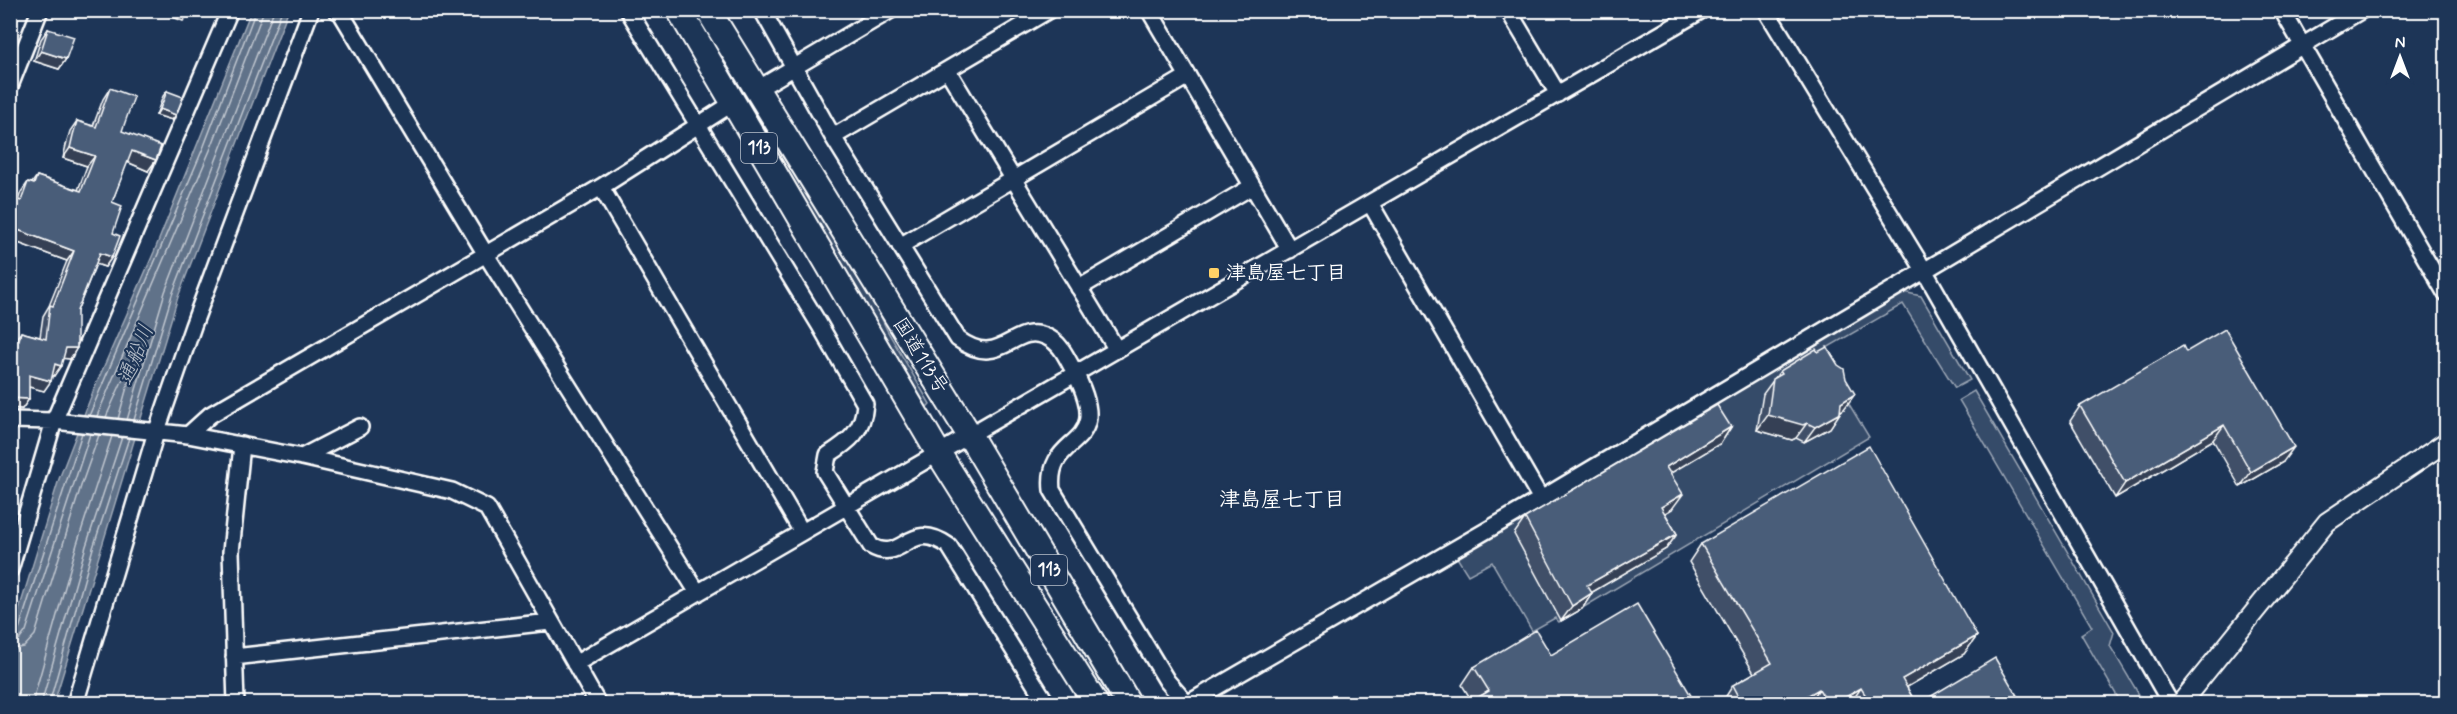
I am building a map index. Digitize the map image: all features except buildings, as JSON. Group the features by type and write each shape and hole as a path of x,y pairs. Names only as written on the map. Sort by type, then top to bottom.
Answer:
{"highway":[{"name":"国道113号","path":"679,10 939,454 1096,704"},
{"name":"国道113号","path":"708,10 867,272 970,436 1129,704"}],"street":[{"path":"10,86 40,10"},
{"path":"10,570 54,421 230,10"},
{"path":"75,704 158,431 193,326 311,10"},
{"path":"336,10 341,13 485,253 698,593"},
{"path":"628,10 699,123 865,404 857,434 828,455 825,472 871,546 880,551 890,552 923,535 935,536 949,546 1047,704"},
{"path":"762,10 792,68 833,137 963,342 980,350 997,350 1022,336 1034,333 1046,336 1062,350 1088,399 1090,420 1083,433 1057,460 1050,476 1052,490 1167,681 1187,704 1541,499 2362,10"},
{"path":"756,90 891,10"},
{"path":"833,137 1049,10"},
{"path":"1149,10 1290,250"},
{"path":"1508,10 1558,94"},
{"path":"574,664 847,508 1702,10"},
{"path":"1766,10 1924,270 2171,704"},
{"path":"2282,10 2446,294"},
{"path":"948,71 1117,350"},
{"path":"900,246 1188,76"},
{"path":"188,435 210,415 601,187 733,103"},
{"path":"601,187 802,532"},
{"path":"1079,288 1251,187"},
{"path":"1370,204 1541,499"},
{"path":"10,420 54,421 188,435 302,457 452,491 487,508 598,704"},
{"path":"302,457 360,427"},
{"path":"2180,704 2327,522 2446,442"},
{"path":"236,704 231,552 242,445"},
{"path":"234,657 550,622"}],"shaded area":[{"path":"693,11 701,11 858,268 888,332 930,404 927,407"},
{"path":"1903,292 1921,296 1970,380 1955,388 1903,304 1818,353 1869,437 1559,622 1555,618 1532,631 1492,562 1468,575 1456,556"},
{"path":"1974,391 2114,632 2110,646 2144,703 2121,703 2081,634 2092,627 1959,400"}],"water":[{"name":"通船川","path":"251,11 288,11 178,297 54,703 11,704 11,636 59,479"}],"place":[{"name":"津島屋七丁目","path":"1214,273"}],"district":[{"name":"津島屋七丁目","path":"1282,500"}]}
